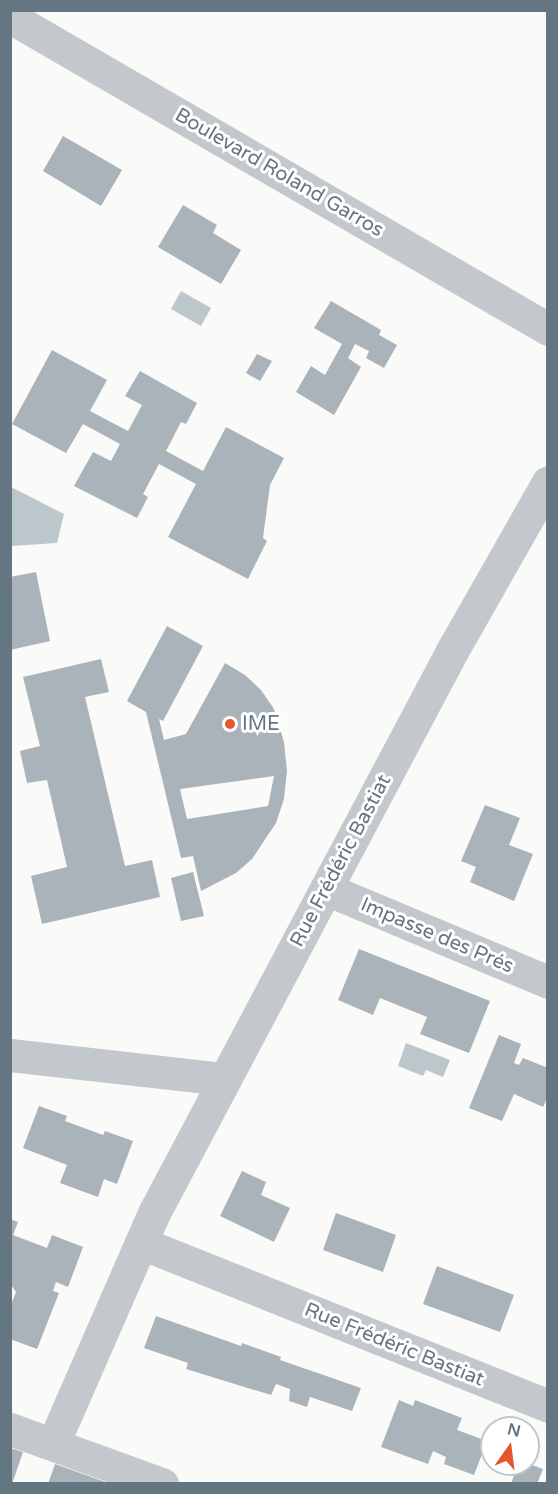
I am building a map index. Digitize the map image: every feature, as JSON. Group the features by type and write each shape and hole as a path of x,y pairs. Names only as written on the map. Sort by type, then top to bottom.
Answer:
{"street":[{"name":"Boulevard Roland Garros","path":"10,17 548,329"},
{"name":"Rue Frédéric Bastiat","path":"53,1444 155,1211 452,651 548,482"},
{"name":"Impasse des Prés","path":"326,889 548,982"},
{"path":"10,1055 225,1079"},
{"name":"Rue Frédéric Bastiat","path":"141,1243 548,1407"},
{"path":"10,1429 162,1484"}],"shaded area":[{"path":"181,291 211,308 201,326 171,309"},
{"path":"11,487 64,514 57,543 11,546"},
{"path":"406,1043 450,1060 443,1077 426,1070 423,1076 398,1066"}],"building":[{"path":"63,136 122,170 101,206 43,171"},
{"path":"183,205 217,225 213,233 241,250 221,284 158,247"},
{"path":"331,301 381,330 379,335 397,345 384,368 366,358 369,351 355,344 348,358 361,367 334,415 296,392 311,366 325,375 342,344 314,328"},
{"path":"52,350 107,380 90,411 128,431 142,405 125,396 140,371 197,403 186,424 181,422 166,451 203,471 226,427 284,458 270,485 263,538 267,541 248,579 168,537 196,484 159,464 143,494 148,497 137,518 74,486 93,452 111,461 120,444 83,424 66,453 12,424"},
{"path":"257,354 272,361 260,381 246,373"},
{"path":"36,572 50,641 10,650 10,577"},
{"path":"167,626 203,646 163,721 159,719 164,740 186,734 225,663 245,675 261,690 274,709 284,742 287,771 284,799 276,823 252,859 236,873 201,891 193,856 181,858 146,712 127,701","holes":["274,776 268,806 187,819 180,789"]},
{"path":"101,659 109,692 85,697 125,866 152,860 160,897 42,924 31,876 67,867 47,780 27,783 20,751 40,746 23,677"},
{"path":"485,805 520,818 509,845 533,854 514,901 470,882 476,867 461,861"},
{"path":"193,872 204,916 181,921 171,878"},
{"path":"359,949 490,1001 469,1053 420,1034 427,1017 380,998 373,1015 338,1000"},
{"path":"499,1035 521,1044 514,1063 519,1065 523,1058 548,1068 548,1096 543,1107 514,1094 502,1121 469,1108"},
{"path":"39,1106 67,1116 65,1121 103,1135 105,1131 133,1141 117,1184 104,1179 98,1197 60,1183 67,1165 23,1148"},
{"path":"242,1171 266,1182 261,1195 290,1208 274,1242 220,1216"},
{"path":"336,1213 396,1235 383,1272 323,1250"},
{"path":"10,1219 18,1222 13,1235 47,1248 52,1235 83,1247 68,1287 56,1282 53,1291 59,1293 37,1349 10,1339 10,1307 16,1292 10,1283"},
{"path":"437,1266 514,1295 500,1332 423,1304"},
{"path":"156,1316 241,1346 242,1343 281,1357 280,1360 361,1388 352,1411 310,1397 307,1407 289,1401 290,1389 276,1384 271,1395 186,1369 188,1363 144,1348"},
{"path":"399,1400 413,1406 415,1400 462,1418 457,1430 480,1438 480,1459 474,1475 444,1464 446,1457 433,1451 428,1464 381,1447"},
{"path":"10,1448 23,1452 12,1484 10,1484"},
{"path":"55,1464 108,1483 48,1484"},
{"path":"540,1468 543,1469 537,1484 511,1484 514,1476 540,1476"}],"place":[{"name":"IME","path":"230,724"}]}
